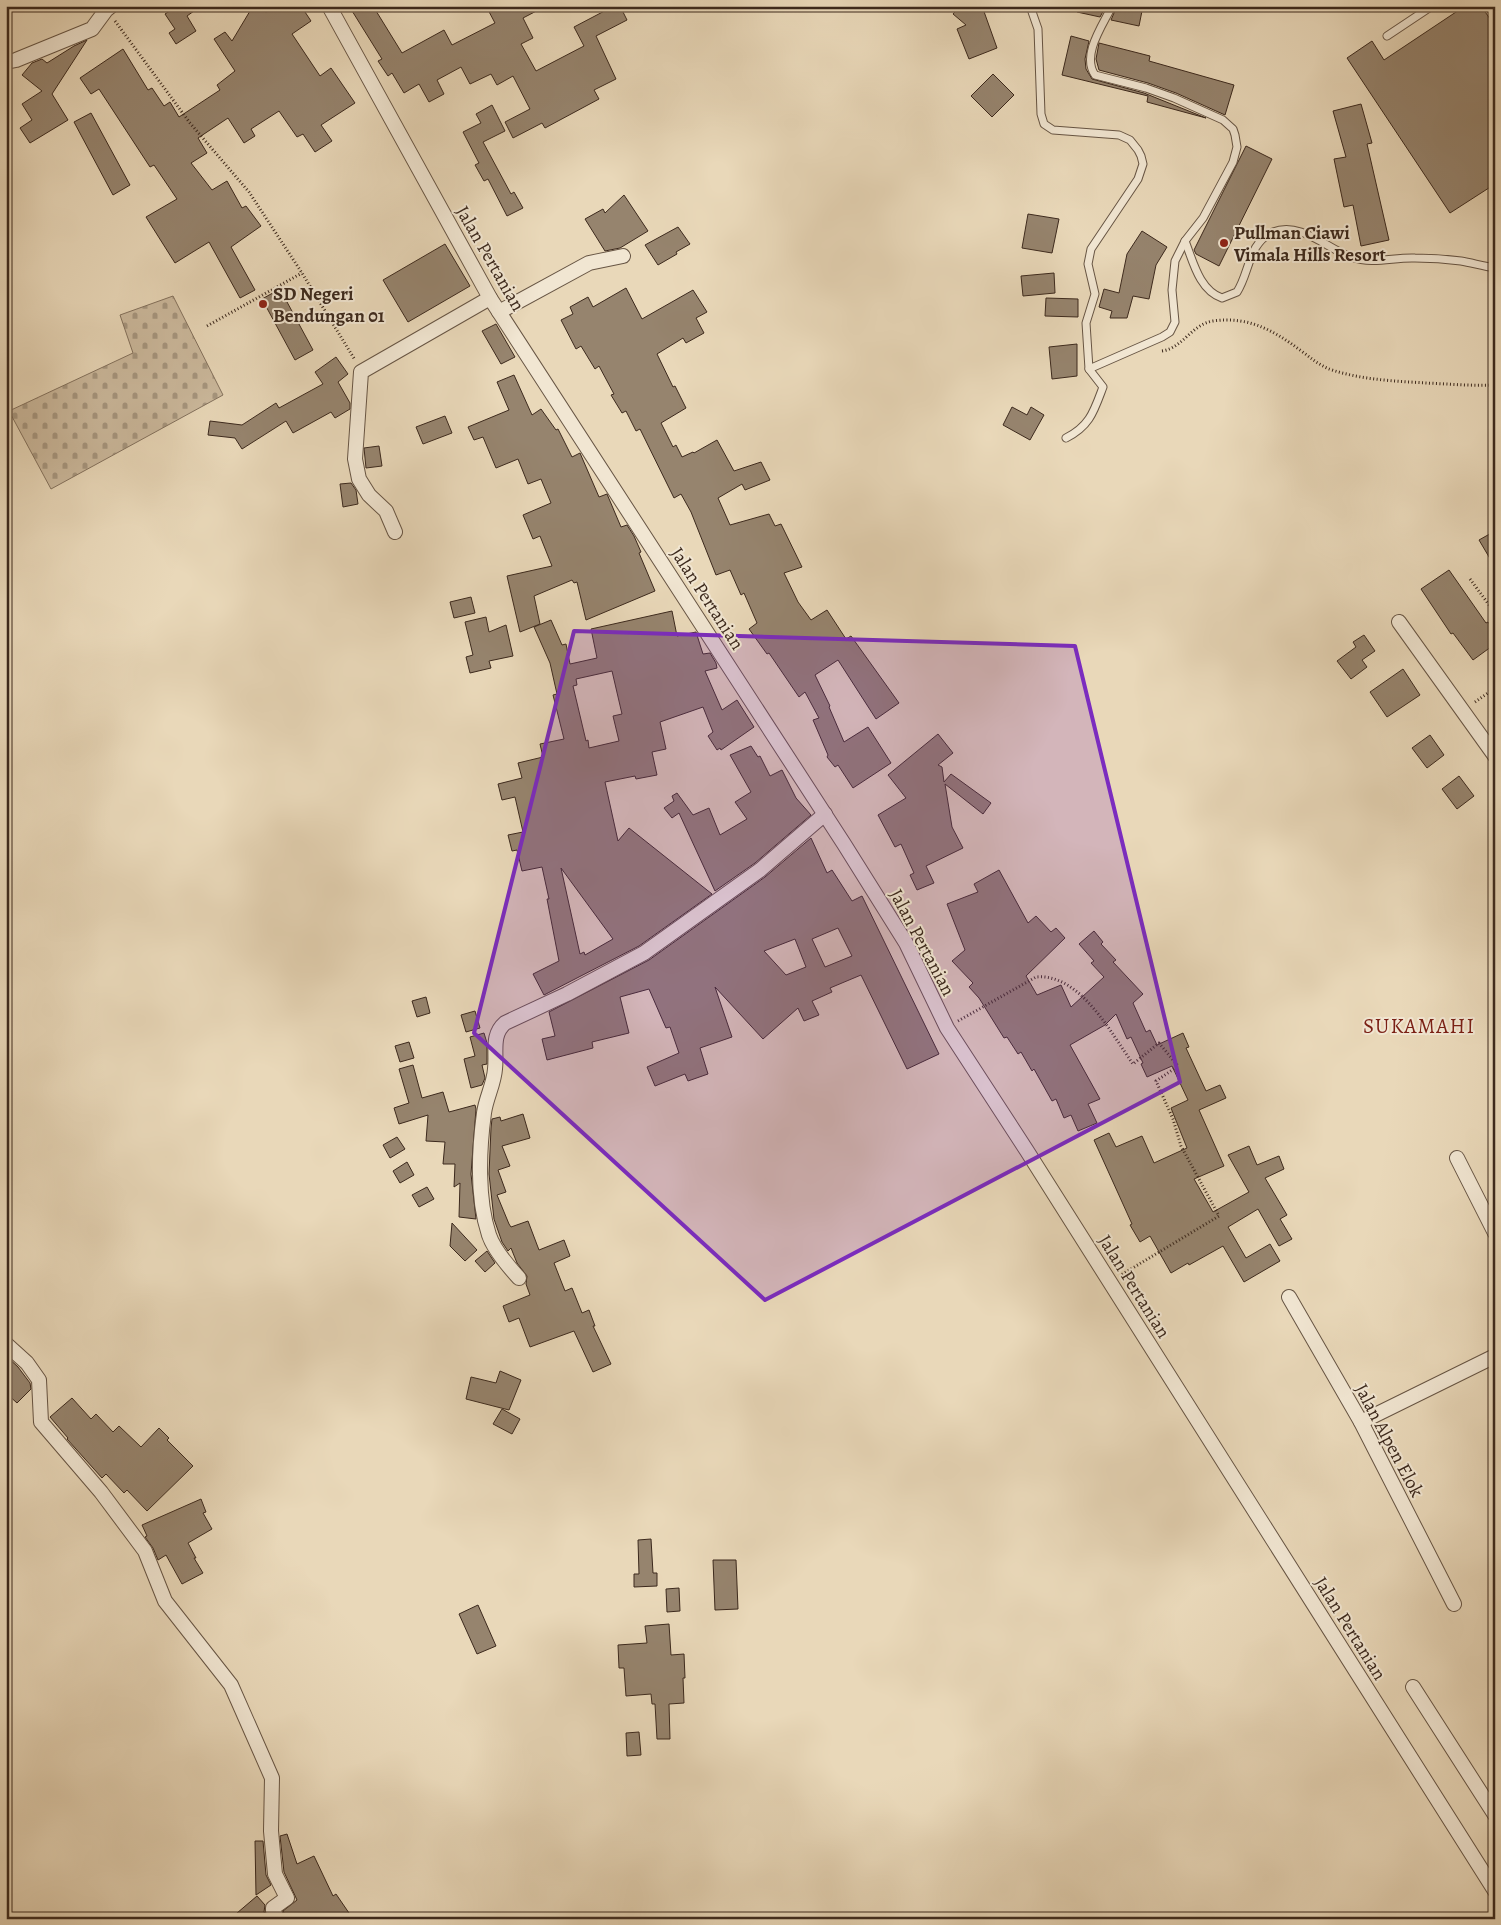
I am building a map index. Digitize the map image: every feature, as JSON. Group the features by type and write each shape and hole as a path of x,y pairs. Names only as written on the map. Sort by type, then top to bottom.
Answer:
{"street":[{"name":"Jalan Pertanian","path":"329,6 490,298 825,814 906,943 947,1028 1495,1890"},
{"path":"6,62 16,60 92,29 109,8"},
{"path":"499,312 589,263 623,256"},
{"path":"395,532 386,511 369,495 359,479 355,459 361,372 490,298"},
{"path":"1399,622 1495,756"},
{"path":"520,1278 501,1255 489,1236 480,1190 484,1112 495,1069 495,1044 500,1027 618,967 666,938 760,870 825,814"},
{"path":"1457,1158 1495,1233"},
{"name":"Jalan Alpen Elok","path":"1289,1297 1361,1422 1454,1604"},
{"path":"6,1344 27,1363 39,1380 41,1422 101,1492 145,1551 165,1601 231,1685 272,1778 271,1831 275,1874 287,1898 273,1908 278,1919"},
{"path":"1361,1422 1495,1356"},
{"path":"1413,1687 1495,1815"}],"lane":[{"path":"1030,6 1038,29 1041,114 1044,124 1053,130 1119,135 1134,144 1142,164 1138,179 1091,249 1088,264 1095,294 1086,323 1089,369 1103,387 1092,415 1085,425 1066,438"},
{"path":"1089,369 1166,335 1175,322 1173,269 1176,258 1185,241 1202,218 1232,162 1236,147 1233,130 1223,120 1174,98 1146,88 1094,74 1090,69 1089,60 1095,40 1112,6"},
{"path":"1387,36 1432,6"},
{"path":"1185,241 1200,280 1218,297 1225,298 1237,292 1251,255 1261,240 1274,232 1286,230 1298,231 1362,261 1422,258 1459,261 1495,268"}],"path":[{"path":"109,8 190,123 249,192 302,273 361,372"},
{"path":"207,326 302,273"},
{"path":"1142,347 1151,351 1166,350 1180,344 1206,323 1213,321 1244,322 1262,326 1274,332 1324,367 1340,372 1366,378 1495,385"},
{"path":"1470,578 1495,613"},
{"path":"1463,711 1495,688"},
{"path":"947,1028 1036,977 1046,976 1078,991 1133,1064 1159,1043 1178,1066 1156,1081 1173,1119 1181,1146 1219,1216 1110,1282"}],"highlighted area":[{"path":"574,631 1075,646 1180,1082 765,1300 474,1033"}],"green space":[{"path":"173,296 223,395 51,489 9,411 133,353 120,315"}],"building":[{"path":"177,6 201,6 187,16 196,31 176,44 169,33 175,29 165,14"},
{"path":"253,6 258,6 266,12 274,6 301,6 311,21 292,34 320,76 331,68 355,103 321,125 332,141 315,152 303,134 297,137 279,111 251,129 255,136 244,143 228,118 198,138 207,153 191,163 212,190 227,181 242,208 246,206 261,226 231,247 255,290 240,298 209,242 175,263 146,217 177,199 154,165 150,167 99,89 91,94 80,78 123,49 148,90 152,88 164,106 170,102 179,117 220,90 217,85 235,71 214,39 225,32 232,41"},
{"path":"349,6 373,6 402,53 444,30 452,45 495,23 486,6 546,6 523,18 533,38 521,44 536,71 584,46 574,27 614,6 620,6 627,20 596,36 616,79 594,90 599,99 545,128 542,123 513,138 505,122 530,109 513,76 497,85 491,74 470,84 461,67 437,80 444,94 429,102 419,84 404,93 392,73 388,76 378,61 382,59"},
{"path":"960,6 982,6 997,48 969,59 957,29 966,25 953,14"},
{"path":"1078,6 1106,6 1100,17 1077,12"},
{"path":"1117,6 1143,6 1139,26 1111,20"},
{"path":"1465,6 1481,6 1495,26 1495,184 1450,213 1347,58 1372,41 1384,60"},
{"path":"1071,36 1089,41 1085,59 1086,69 1092,79 1144,93 1206,118 1147,102 1148,96 1062,75"},
{"path":"87,40 52,94 68,120 30,143 20,128 32,120 22,104 42,91 22,75 32,63 42,59 47,63"},
{"path":"1099,43 1150,56 1149,61 1234,85 1225,115 1176,93 1148,83 1099,70 1096,59"},
{"path":"993,74 1014,95 992,117 971,96"},
{"path":"1361,104 1372,143 1367,144 1389,240 1361,246 1353,205 1344,207 1334,159 1346,157 1333,111"},
{"path":"492,105 505,131 483,142 511,194 514,192 523,208 507,216 488,179 484,181 475,165 479,163 463,132 481,123 476,114"},
{"path":"91,113 130,185 113,195 74,122"},
{"path":"1246,146 1272,159 1219,266 1196,254 1194,250"},
{"path":"624,195 648,231 620,248 605,251 585,219 603,209 605,213"},
{"path":"1028,214 1059,219 1052,253 1022,248"},
{"path":"678,227 690,244 658,265 645,245"},
{"path":"1142,231 1167,247 1156,265 1149,299 1133,296 1127,318 1110,318 1112,311 1099,307 1104,289 1119,293 1127,254"},
{"path":"445,244 470,286 408,322 383,280"},
{"path":"1054,273 1055,293 1023,296 1021,276"},
{"path":"626,288 642,319 693,290 707,312 696,318 704,333 686,343 683,338 657,354 673,387 675,386 686,408 661,423 673,447 676,445 682,457 694,453 717,440 734,471 761,462 770,480 745,490 742,484 718,498 730,525 769,514 775,526 781,524 802,567 784,573 798,602 811,620 827,610 846,639 851,636 899,703 876,719 838,660 815,675 844,742 868,727 891,763 853,788 838,765 835,767 827,757 828,755 813,720 819,718 805,692 799,697 769,653 767,654 749,629 757,623 744,593 741,595 730,570 716,575 691,512 681,494 674,498 640,429 636,431 626,411 622,413 611,395 614,394 599,366 595,369 581,346 576,349 561,320 573,314 570,307 588,297 593,307"},
{"path":"280,289 313,350 295,360 262,299"},
{"path":"1046,298 1078,299 1078,317 1045,316"},
{"path":"496,324 515,357 501,364 482,331"},
{"path":"1077,344 1077,376 1052,379 1049,347"},
{"path":"336,357 348,374 338,382 350,403 350,409 335,418 331,412 293,433 286,421 242,449 235,438 208,435 210,421 242,425 276,403 279,408 323,384 315,372"},
{"path":"514,375 532,415 541,409 556,430 558,429 572,457 580,453 599,497 607,494 621,527 627,525 634,536 655,591 586,620 577,582 574,583 572,580 534,596 540,624 520,632 507,576 552,566 540,536 533,539 523,515 551,503 541,479 528,484 518,459 496,468 483,437 474,440 468,427 509,410 497,382"},
{"path":"1012,407 1027,415 1031,407 1044,415 1030,440 1003,425"},
{"path":"445,416 452,433 423,444 416,427"},
{"path":"379,446 382,466 366,468 364,448"},
{"path":"351,483 356,490 358,504 343,507 340,484"},
{"path":"1495,531 1495,567 1479,540"},
{"path":"1449,570 1486,623 1488,622 1495,632 1495,644 1473,660 1453,633 1451,634 1421,589"},
{"path":"471,597 475,613 454,618 450,602"},
{"path":"672,611 677,636 696,632 703,654 710,653 716,663 717,668 705,671 722,710 737,700 754,727 721,750 720,748 717,750 708,736 713,732 703,707 660,722 666,749 652,752 657,775 636,779 635,776 605,782 618,841 629,828 712,894 639,946 544,995 533,974 559,961 547,899 549,899 542,867 522,871 517,850 512,851 508,835 523,832 515,797 502,800 498,784 522,778 518,763 543,757 540,744 564,739 553,695 557,694 550,663 534,627 551,620 562,645 566,644 570,664 597,658 591,629","holes":["612,671 622,714 613,716 619,741 589,748 573,686 577,685 576,679","561,868 613,939 585,955 584,952 580,954"]},
{"path":"486,617 489,632 506,625 513,656 489,661 491,668 470,673 466,657 473,655 465,622"},
{"path":"1364,635 1375,651 1362,660 1367,667 1351,679 1337,661 1356,647 1353,642"},
{"path":"1403,669 1420,695 1387,717 1370,692"},
{"path":"938,734 953,753 938,765 942,767 944,782 951,774 991,803 983,814 945,784 952,827 963,848 926,866 934,883 917,890 910,875 914,873 901,844 895,847 878,815 906,798 888,775"},
{"path":"1430,735 1444,755 1427,768 1412,748"},
{"path":"751,746 758,757 760,756 770,776 782,770 796,798 811,815 755,863 715,891 679,813 672,818 664,808 674,801 672,796 677,793 693,815 709,808 720,835 747,819 735,802 751,792 730,755"},
{"path":"1459,776 1474,796 1457,809 1442,789"},
{"path":"811,838 827,873 832,870 852,901 862,896 939,1054 907,1069 861,975 830,988 832,992 812,1001 819,1015 804,1021 798,1008 763,1039 715,987 732,1037 700,1048 708,1074 688,1081 685,1074 655,1086 647,1067 679,1053 670,1027 666,1028 649,989 620,997 629,1033 592,1042 593,1048 547,1060 542,1039 555,1036 549,1012 649,960 765,877","holes":["838,928 852,956 825,967 812,939","795,939 806,967 786,975 764,951"]},
{"path":"999,870 1028,923 1036,916 1051,932 1056,928 1065,938 1026,976 1037,995 1061,985 1071,1007 1104,977 1091,963 1094,961 1079,944 1094,931 1103,942 1101,944 1116,960 1113,962 1143,994 1133,1003 1146,1032 1150,1030 1157,1045 1183,1033 1189,1047 1186,1048 1206,1091 1220,1085 1226,1098 1199,1110 1224,1166 1194,1179 1213,1212 1249,1192 1228,1155 1249,1146 1257,1165 1279,1156 1284,1169 1265,1178 1287,1215 1280,1219 1292,1239 1279,1246 1258,1209 1228,1227 1246,1258 1270,1244 1280,1261 1244,1282 1223,1246 1171,1273 1150,1236 1140,1242 1130,1225 1132,1224 1094,1140 1109,1133 1116,1147 1142,1136 1154,1163 1187,1148 1171,1108 1188,1100 1172,1066 1147,1077 1131,1037 1127,1039 1116,1014 1105,1025 1070,1045 1100,1099 1088,1104 1097,1123 1078,1131 1071,1115 1064,1118 1056,1099 1052,1101 1034,1069 1032,1071 1021,1052 1018,1054 1007,1037 1004,1038 979,998 969,987 973,983 952,961 965,950 947,904 978,892 974,884"},
{"path":"426,997 430,1013 417,1017 412,1001"},
{"path":"475,1011 480,1028 466,1032 461,1015"},
{"path":"484,1033 487,1043 487,1064 482,1065 485,1078 482,1085 471,1088 464,1059 475,1056 470,1037"},
{"path":"409,1042 414,1058 400,1062 395,1046"},
{"path":"413,1065 422,1098 443,1092 449,1112 475,1105 471,1174 476,1219 459,1217 460,1183 454,1187 455,1164 443,1164 445,1142 426,1141 428,1115 399,1124 394,1108 409,1103 399,1069"},
{"path":"523,1114 530,1138 502,1146 510,1166 498,1170 506,1192 497,1195 511,1227 528,1221 539,1250 564,1240 570,1256 554,1263 565,1291 572,1288 582,1313 589,1310 595,1326 593,1326 611,1364 593,1372 574,1331 530,1347 519,1318 509,1322 503,1306 530,1295 526,1284 527,1276 517,1263 511,1248 508,1251 502,1242 494,1219 489,1174 491,1128 492,1119 500,1117 501,1121"},
{"path":"397,1137 405,1149 390,1158 383,1145"},
{"path":"407,1162 414,1175 400,1183 393,1171"},
{"path":"427,1187 434,1199 419,1207 412,1195"},
{"path":"452,1223 477,1250 465,1261 450,1246"},
{"path":"487,1251 495,1263 485,1272 475,1261"},
{"path":"6,1356 18,1367 30,1383 31,1389 17,1403 6,1393"},
{"path":"500,1371 521,1380 509,1410 466,1399 471,1377 496,1383"},
{"path":"72,1398 91,1419 96,1414 113,1432 119,1426 141,1447 159,1428 169,1438 167,1440 193,1466 147,1511 127,1490 124,1493 106,1474 102,1478 50,1417"},
{"path":"502,1409 520,1419 512,1434 493,1424"},
{"path":"201,1499 206,1512 203,1513 212,1529 188,1543 203,1573 182,1584 166,1555 158,1560 153,1548 145,1537 147,1536 142,1525"},
{"path":"651,1539 653,1573 657,1573 657,1586 634,1587 634,1574 639,1574 638,1540"},
{"path":"713,1560 736,1560 738,1609 715,1610"},
{"path":"679,1588 680,1611 667,1612 666,1589"},
{"path":"478,1605 496,1646 477,1654 459,1614"},
{"path":"669,1624 671,1655 684,1654 684,1703 669,1704 670,1739 657,1739 655,1704 652,1704 651,1694 626,1696 624,1668 619,1668 618,1645 647,1643 645,1626"},
{"path":"639,1732 641,1755 627,1756 626,1733"},
{"path":"287,1834 297,1864 314,1856 333,1896 336,1894 349,1913 341,1919 287,1919 283,1911 297,1900 284,1872 280,1836"},
{"path":"255,1841 263,1841 266,1875 271,1885 256,1895"},
{"path":"257,1896 265,1905 264,1912 268,1919 230,1919"}],"place":[{"name":"Pullman Ciawi Vimala Hills Resort","path":"1224,243"},
{"name":"SD Negeri Bendungan 01","path":"263,304"}],"district":[{"name":"SUKAMAHI","path":"1419,1026"}]}
